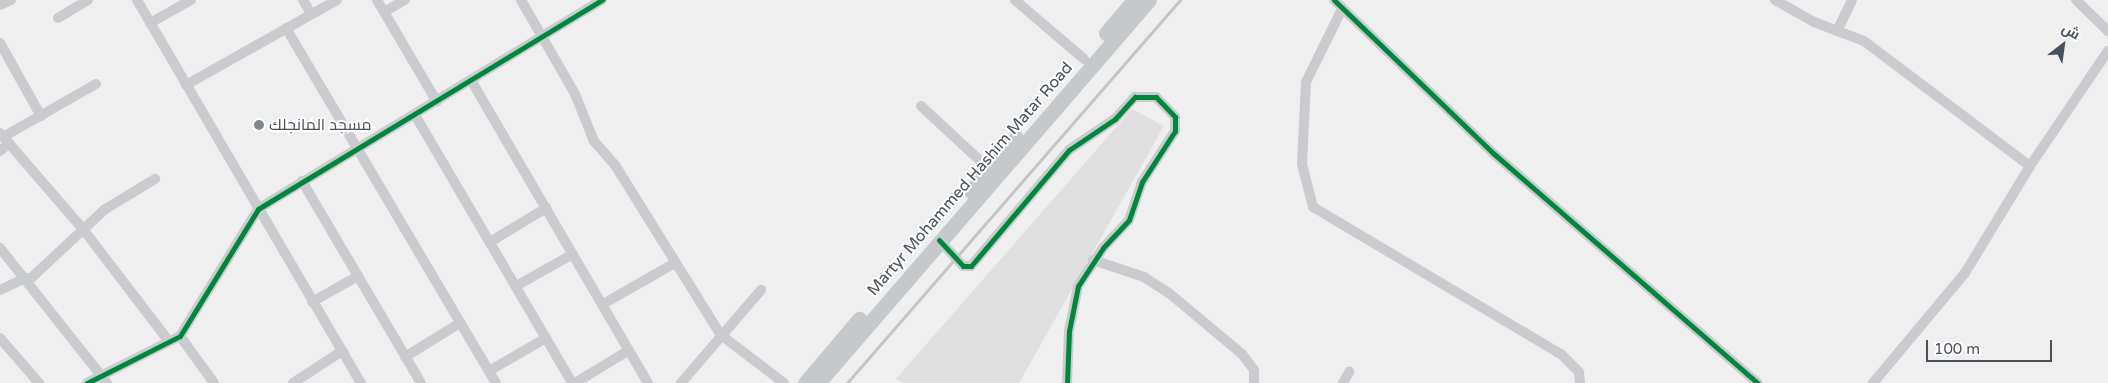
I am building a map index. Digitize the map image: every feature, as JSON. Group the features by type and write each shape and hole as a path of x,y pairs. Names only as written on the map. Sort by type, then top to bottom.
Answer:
{"main road":[{"name":"Martyr Mohammed Hashim Matar Road","path":"805,383 1134,0"},
{"name":"Martyr Mohammed Hashim Matar Road","path":"818,383 939,240 1149,0"}],"street":[{"path":"0,5 11,0"},
{"path":"58,18 88,0"},
{"path":"137,0 361,383"},
{"path":"150,24 191,0"},
{"path":"303,0 312,14"},
{"path":"186,85 337,0"},
{"path":"377,0 437,102"},
{"path":"384,12 405,0"},
{"path":"521,0 575,94 594,141 615,165 722,335 784,383"},
{"path":"87,383 100,374 167,339 180,336 258,209 302,181 472,82 542,36 602,0"},
{"path":"1015,0 1084,59"},
{"path":"1334,0 1493,153 1758,383"},
{"path":"1775,0 1837,31 1864,41 2030,166"},
{"path":"1837,31 1852,0"},
{"path":"2076,0 2108,31"},
{"path":"1342,9 1306,82 1302,164 1313,207 1561,354 1576,367 1580,383"},
{"path":"286,28 496,383"},
{"path":"0,43 41,116"},
{"path":"1873,383 1965,273 2030,166 2108,51"},
{"path":"472,82 648,383"},
{"path":"0,151 4,138 96,84"},
{"path":"939,240 962,266 970,266 1069,150 1115,120 1135,97 1151,95 1175,117 1175,131 1142,182 1129,220 1093,260 1073,305 1067,383"},
{"path":"920,106 989,169"},
{"path":"415,115 573,383 629,350"},
{"path":"4,138 83,228 167,339"},
{"path":"0,290 28,279 83,228 155,179"},
{"path":"302,181 421,383"},
{"path":"490,242 546,208"},
{"path":"0,248 28,279 107,383"},
{"path":"516,286 573,254"},
{"path":"1093,260 1144,277 1168,292 1242,354 1254,370 1254,383"},
{"path":"603,304 675,263"},
{"path":"312,302 358,276"},
{"path":"681,383 761,290"},
{"path":"405,357 460,323"},
{"path":"180,336 214,383"},
{"path":"0,338 39,383"},
{"path":"489,371 546,338"},
{"path":"293,383 342,351"},
{"path":"1343,383 1349,372"}],"shaded area":[{"path":"1132,109 1164,126 1019,383 903,383 896,379"}],"railway":[{"path":"847,383 1180,0"}],"cycle path":[{"path":"87,383 180,336 258,209 602,0"},
{"path":"1334,0 1493,153 1758,383"},
{"path":"939,240 963,266 971,266 1069,150 1115,119 1135,97 1156,97 1175,117 1175,131 1142,182 1129,220 1103,248 1078,286 1069,331 1067,383"}],"place":[{"name":"مسجد المانجلك","path":"259,125"}]}
